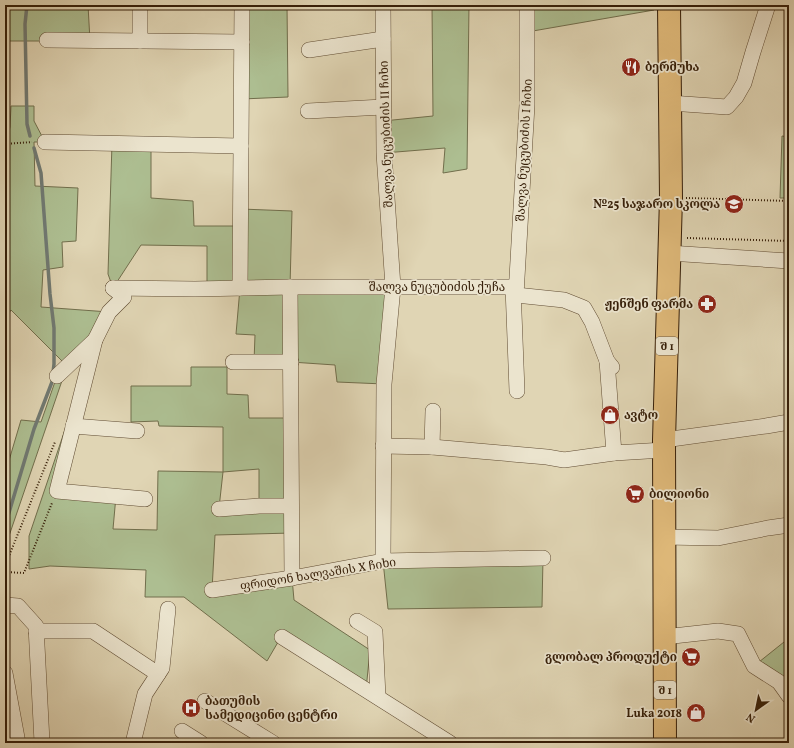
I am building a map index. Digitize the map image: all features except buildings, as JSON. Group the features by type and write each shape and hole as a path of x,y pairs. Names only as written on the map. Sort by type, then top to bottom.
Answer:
{"highway":[{"name":"შ 1","path":"665,743 664,445 671,198 669,5"}],"street":[{"path":"140,5 140,41"},
{"path":"240,288 242,5"},
{"name":"შალვა ნუცუბიძის II ჩიხი","path":"383,5 384,153 394,287 384,384 383,561"},
{"name":"შალვა ნუცუბიძის I ჩიხი","path":"517,391 515,291 527,105 527,5"},
{"path":"670,103 727,107 736,97 744,83 752,52 768,5"},
{"path":"310,50 383,38"},
{"path":"47,40 242,42"},
{"path":"308,111 383,107"},
{"path":"45,142 241,146"},
{"path":"669,245 789,261"},
{"path":"290,287 292,578"},
{"name":"შალვა ნუცუბიძის ქუჩა","path":"95,340 109,312 124,297 113,288 195,289 394,287 515,291 564,300 584,308 592,322 610,364 614,453"},
{"path":"57,376 95,340"},
{"path":"95,340 56,491 144,499"},
{"path":"233,362 291,362"},
{"path":"432,447 433,411"},
{"path":"383,446 432,447 547,457 564,460 664,445 789,422"},
{"path":"73,426 137,431"},
{"path":"219,509 259,506 291,506"},
{"path":"664,537 718,538 789,525"},
{"name":"ფრიდონ ხალვაშის X ჩიხი","path":"212,590 292,578 383,561 543,558"},
{"path":"5,606 18,606 36,626 42,742"},
{"path":"133,743 145,694 162,668 168,609"},
{"path":"357,621 375,632 378,698"},
{"path":"36,632 92,631 158,674"},
{"path":"664,637 718,631 738,634 754,666 779,682 789,696"},
{"path":"282,637 450,743"},
{"path":"5,673 8,705 18,743"},
{"path":"205,701 273,743"},
{"path":"182,731 201,743"}],"path":[{"path":"5,144 45,142"},
{"path":"671,198 789,201"},
{"path":"669,245 789,241"},
{"path":"5,566 54,442"},
{"path":"5,572 24,573 56,491"}],"green space":[{"path":"5,5 88,5 90,41 5,41"},
{"path":"242,5 287,5 288,97 242,99"},
{"path":"432,5 469,5 467,169 443,173 445,148 384,153 383,121 433,116"},
{"path":"527,5 655,5 654,10 527,32"},
{"path":"11,106 34,106 34,121 45,142 34,142 35,186 78,188 76,241 62,242 63,267 43,270 41,307 109,312 57,491 116,496 113,529 157,530 158,471 223,472 223,427 159,426 158,421 131,422 131,386 191,386 191,367 227,367 227,394 248,395 249,418 291,418 292,533 215,535 212,590 292,578 294,600 370,650 366,690 281,637 267,661 184,597 145,597 146,570 50,566 29,569 29,536 95,341 67,366 11,310 5,319 5,147 10,127","holes":["259,469 259,506 219,508 223,472"]},
{"path":"782,136 789,137 789,198 780,198"},
{"path":"112,143 151,144 151,198 193,201 194,226 241,226 241,209 292,211 290,287 393,287 384,384 337,382 335,365 291,362 254,362 255,335 236,334 240,288 207,289 207,246 141,245 113,288 108,274"},
{"path":"67,366 9,536 5,536 5,474 21,420 41,422 57,376"},
{"path":"543,558 542,607 388,609 383,561"},
{"path":"789,638 789,678 779,682 754,666"},
{"path":"5,705 18,743 5,743"}],"waterway":[{"path":"27,5 25,24 27,124 30,136"},
{"path":"5,526 34,429 52,382 54,364 54,328 41,173 34,148"}],"place":[{"name":"ბერმუხა","path":"631,67"},
{"name":"№25 საჯარო სკოლა","path":"734,204"},
{"name":"ჟენშენ ფარმა","path":"707,304"},
{"name":"ავტო","path":"610,415"},
{"name":"ბილიონი","path":"635,494"},
{"name":"გლობალ პროდუქტი","path":"691,657"},
{"name":"ბათუმის სამედიცინო ცენტრი","path":"191,708"},
{"name":"Luka 2018","path":"696,713"}]}
